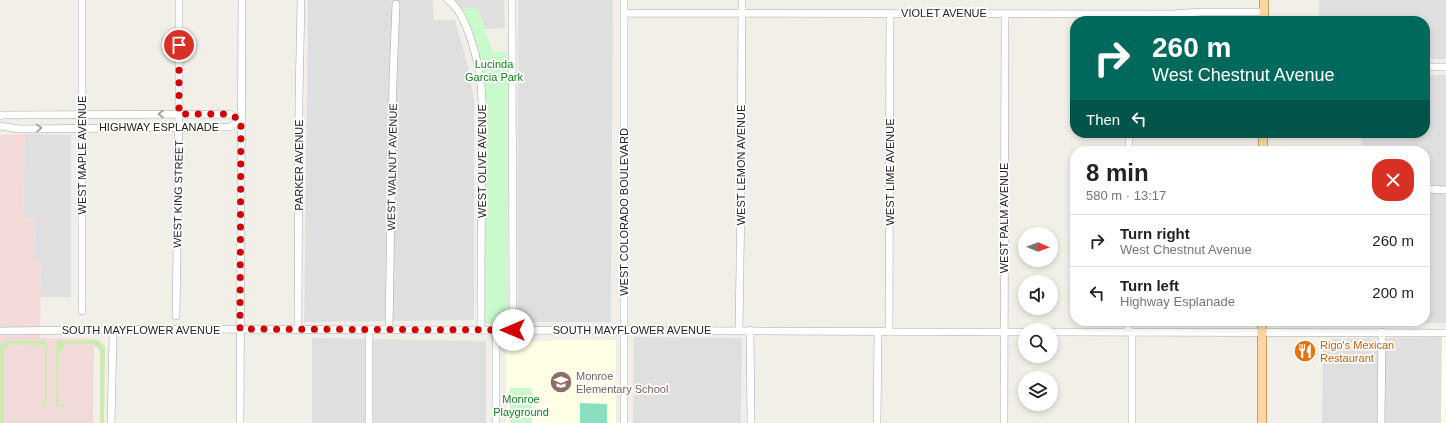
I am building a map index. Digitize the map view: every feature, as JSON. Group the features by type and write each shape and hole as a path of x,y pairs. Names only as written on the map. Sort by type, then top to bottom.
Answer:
{"main road":[{"path":"1264,0 1264,16"},
{"path":"1262,326 1262,423"}],"street":[{"name":"WEST MAPLE AVENUE","path":"82,0 82,310"},
{"name":"WEST KING STREET","path":"176,316 179,114 178,0"},
{"path":"240,423 242,0"},
{"name":"PARKER AVENUE","path":"298,330 299,98 302,0"},
{"name":"WEST OLIVE AVENUE","path":"448,0 454,4 467,30 477,61 481,86 481,330"},
{"path":"512,0 513,330"},
{"name":"WEST COLORADO BOULEVARD","path":"624,0 624,423"},
{"name":"WEST LEMON AVENUE","path":"739,330 742,0"},
{"name":"WEST WALNUT AVENUE","path":"389,330 393,79 396,4"},
{"name":"VIOLET AVENUE","path":"624,13 890,13 1088,16"},
{"name":"WEST LIME AVENUE","path":"890,13 890,332"},
{"name":"WEST PALM AVENUE","path":"1004,423 1005,14"},
{"path":"1430,67 1446,67"},
{"name":"HIGHWAY ESPLANADE","path":"0,116 2,114 82,113 229,114 241,120"},
{"name":"HIGHWAY ESPLANADE","path":"0,126 19,128 230,127 241,120"},
{"path":"1430,190 1446,190"},
{"path":"1129,326 1132,423"},
{"path":"111,423 112,329"},
{"name":"SOUTH MAYFLOWER AVENUE","path":"0,331 240,329 1018,332"},
{"path":"369,330 369,423"},
{"path":"496,330 496,423"},
{"path":"750,330 751,423"},
{"path":"877,423 878,332"},
{"path":"1058,332 1446,333"},
{"path":"1382,332 1382,423"}],"shaded area":[{"path":"308,0 433,0 434,20 455,20 468,66 474,100 474,320 304,322"},
{"path":"455,0 504,0 505,28 485,29 477,8 459,9"},
{"path":"518,0 613,0 611,322 518,322"},
{"path":"1319,0 1446,0 1446,59 1430,59 1430,16 1319,16"},
{"path":"1430,75 1446,75 1446,323 1430,323 1430,146 1362,146 1361,138 1430,138"},
{"path":"25,134 71,135 71,297 40,297 41,260 34,260 35,219 23,218"},
{"path":"25,134 23,218 35,219 34,259 41,260 40,338 94,339 93,423 0,423 0,135"},
{"path":"1442,333 1446,333 1446,423 1441,423"},
{"path":"634,337 742,338 741,423 633,423"},
{"path":"1442,337 1441,423 1322,423 1323,339"},
{"path":"312,338 486,341 486,423 312,423"},
{"name":"Monroe Elementary School","path":"616,340 616,423 506,423 506,341"}],"green space":[{"name":"Lucinda Garcia Park","path":"477,8 493,52 507,52 508,323 485,323 482,86 459,9"},
{"path":"98,340 105,347 104,423 100,423 100,350 93,344 64,344 63,351 59,351 58,404 65,405 65,407 56,407 56,344 60,341"},
{"path":"6,341 44,341 47,345 47,407 40,407 40,405 45,404 45,346 11,344 4,349 4,423 0,423 0,346"},
{"name":"Monroe Playground","path":"510,388 532,388 532,423 510,423"},
{"path":"580,403 607,404 607,423 580,423"}],"place":[{"name":"Rigo's Mexican Restaurant","path":"1305,351"},
{"name":"Monroe Elementary School","path":"561,382"}],"route":[{"path":"179,45 179,114 229,114 241,120 240,329 513,330"}]}
